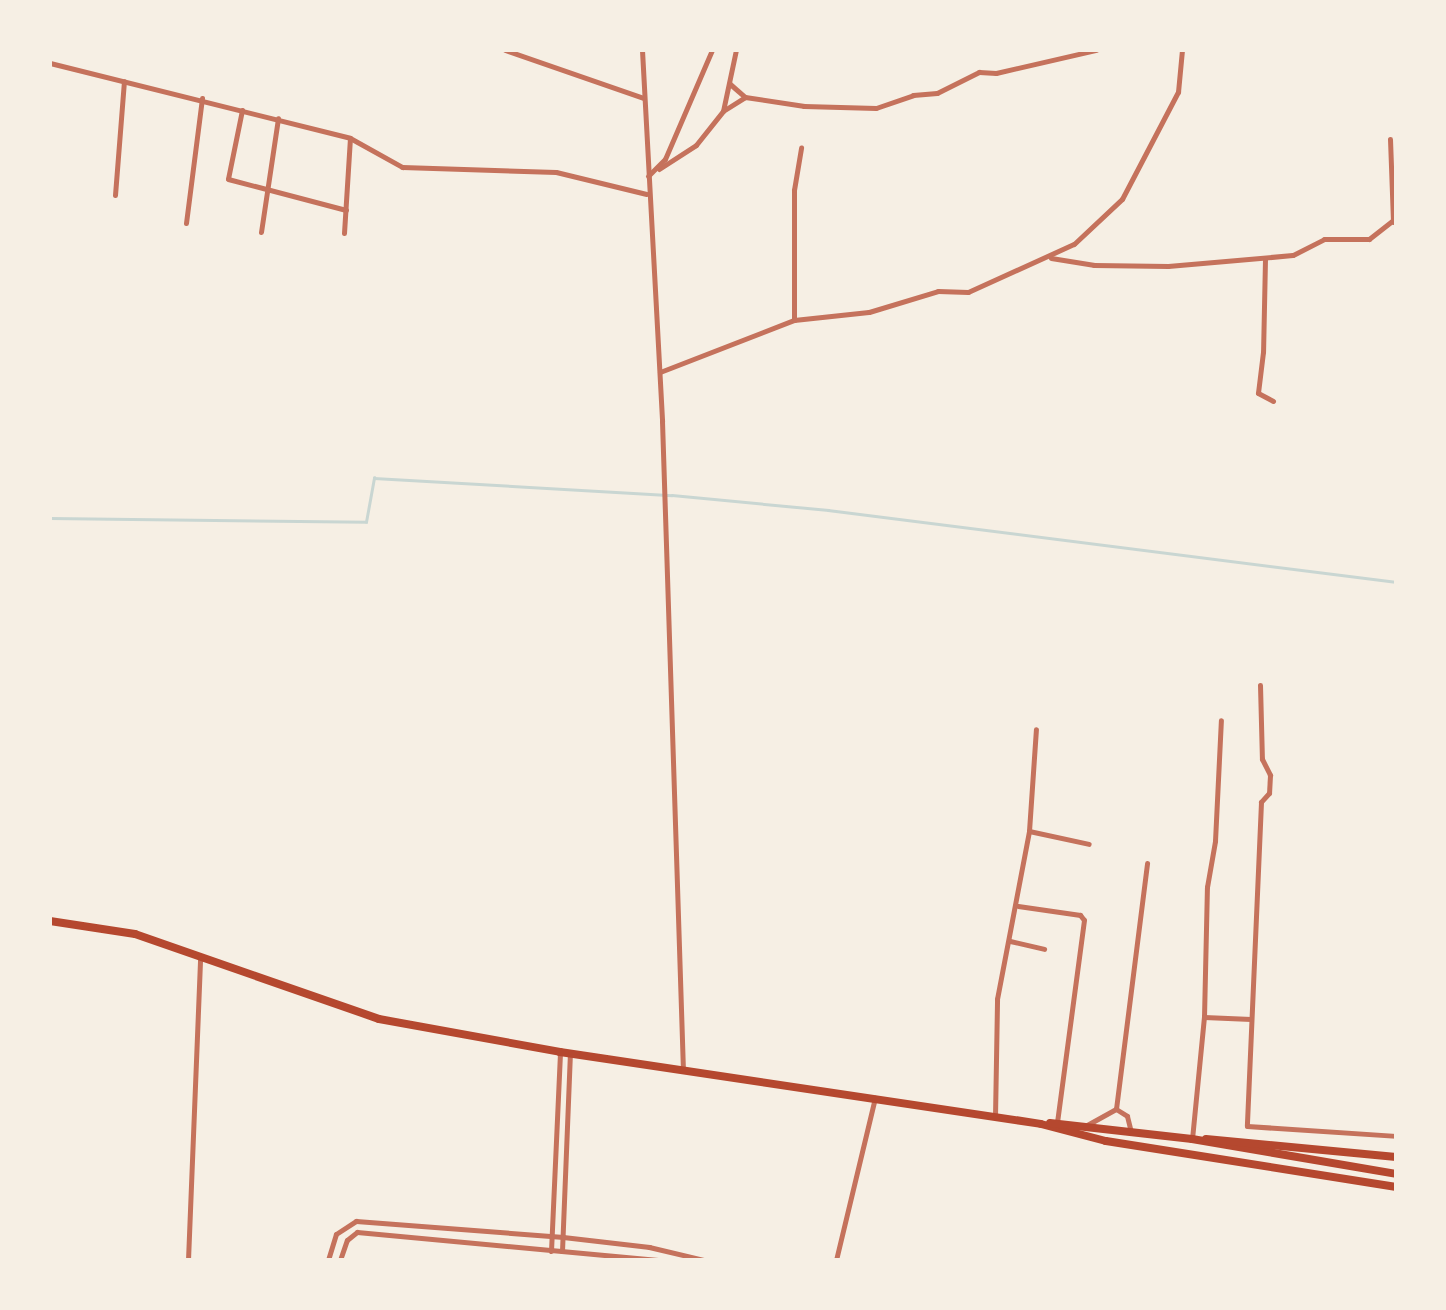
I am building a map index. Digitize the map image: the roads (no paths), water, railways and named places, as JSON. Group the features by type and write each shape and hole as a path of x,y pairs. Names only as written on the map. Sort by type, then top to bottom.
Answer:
{"highway":[{"path":"50,921 104,926 378,1019 683,1072 996,1116 1106,1141 1396,1187"},
{"path":"1041,1124 1087,1125 1194,1140 1396,1174"},
{"path":"1194,1140 1246,1141 1396,1156"}],"street":[{"path":"504,50 644,98"},
{"path":"642,50 660,372 683,1072"},
{"path":"659,168 712,50"},
{"path":"723,111 736,50"},
{"path":"730,84 745,97 804,106 876,108 913,95 937,92 979,72 996,73 1096,50"},
{"path":"660,372 794,320 868,312 938,290 968,292 1086,237 1122,199 1175,98 1182,50"},
{"path":"50,62 350,138 402,167 556,172 648,195"},
{"path":"115,195 124,80"},
{"path":"648,176 696,146 723,111 745,97"},
{"path":"186,222 202,98"},
{"path":"242,110 227,176 346,210"},
{"path":"261,232 278,118"},
{"path":"344,232 350,138"},
{"path":"1048,257 1094,264 1168,266 1300,254 1324,238 1369,238 1394,220 1390,139"},
{"path":"794,320 794,190 800,148"},
{"path":"1265,258 1258,392 1273,400"},
{"path":"1246,1141 1261,802 1268,793 1270,775 1262,759 1260,685"},
{"path":"1194,1140 1204,1017 1207,887 1216,824 1221,720"},
{"path":"996,1116 996,1017 1029,831 1036,729"},
{"path":"1029,831 1089,844"},
{"path":"1116,1109 1146,863"},
{"path":"1018,906 1080,915 1084,920 1056,1123"},
{"path":"1010,941 1044,948"},
{"path":"188,1260 200,956"},
{"path":"1204,1017 1250,1019"},
{"path":"550,1251 565,1053"},
{"path":"562,1252 565,1053"},
{"path":"836,1260 875,1098"},
{"path":"1087,1125 1116,1109"},
{"path":"1116,1109 1127,1116 1131,1132"},
{"path":"1247,1126 1396,1136"},
{"path":"328,1260 336,1234 356,1221 563,1237 649,1247 704,1260"},
{"path":"340,1260 347,1240 357,1232 661,1260"}],"waterway":[{"path":"50,518 366,522 374,478 672,495 828,510 1396,582"}]}
